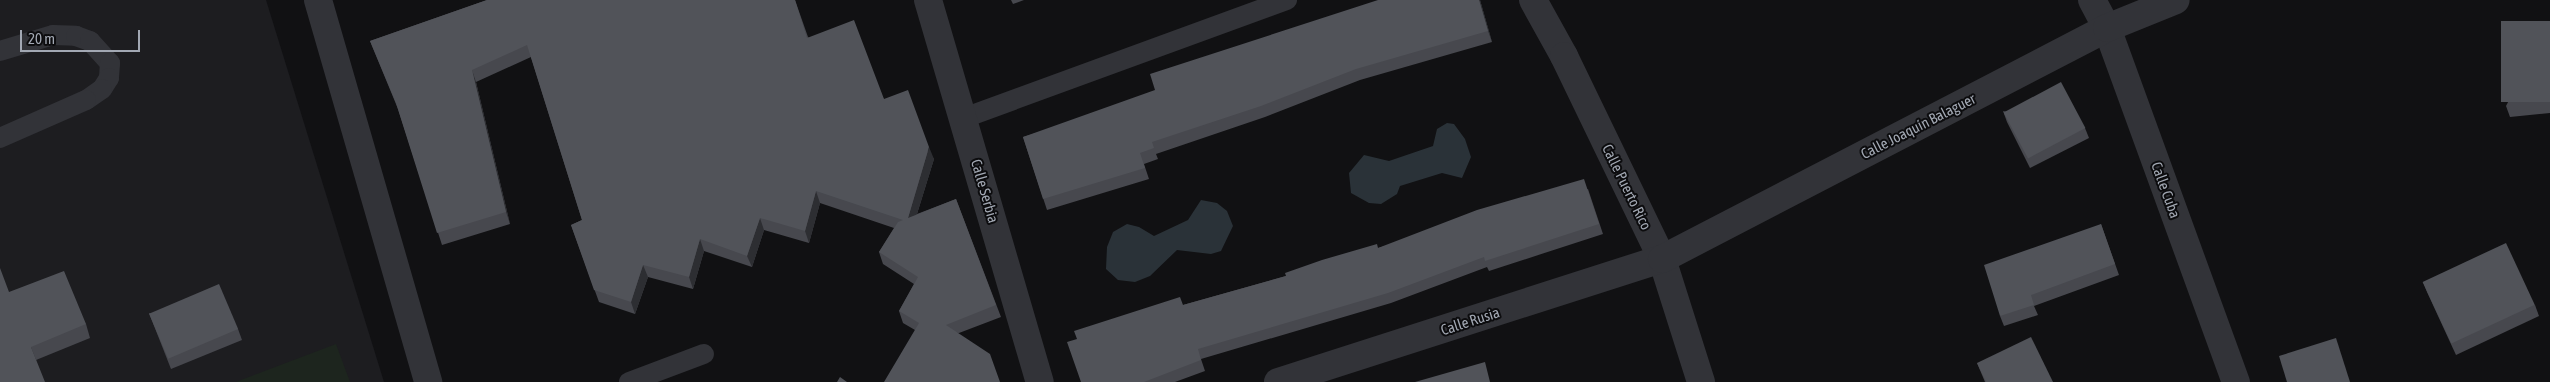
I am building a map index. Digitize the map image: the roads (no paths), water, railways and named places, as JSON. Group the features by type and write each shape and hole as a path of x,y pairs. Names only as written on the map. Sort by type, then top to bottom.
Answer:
{"street":[{"path":"318,0 428,382"},
{"name":"Calle Serbia","path":"928,0 1040,382"},
{"name":"Calle Puerto Rico","path":"1533,0 1564,56 1662,259 1700,382"},
{"name":"Calle Cuba","path":"2092,0 2107,28 2236,382"},
{"name":"Calle Joaquín Balaguer","path":"1662,259 2107,28 2176,0"},
{"name":"Calle Rusia","path":"1278,382 1662,259"}],"lane":[{"path":"964,118 1286,0"},
{"path":"0,51 52,35 76,36 90,41 110,63 109,78 102,89 86,100 0,138"},
{"path":"629,382 704,354"}]}
